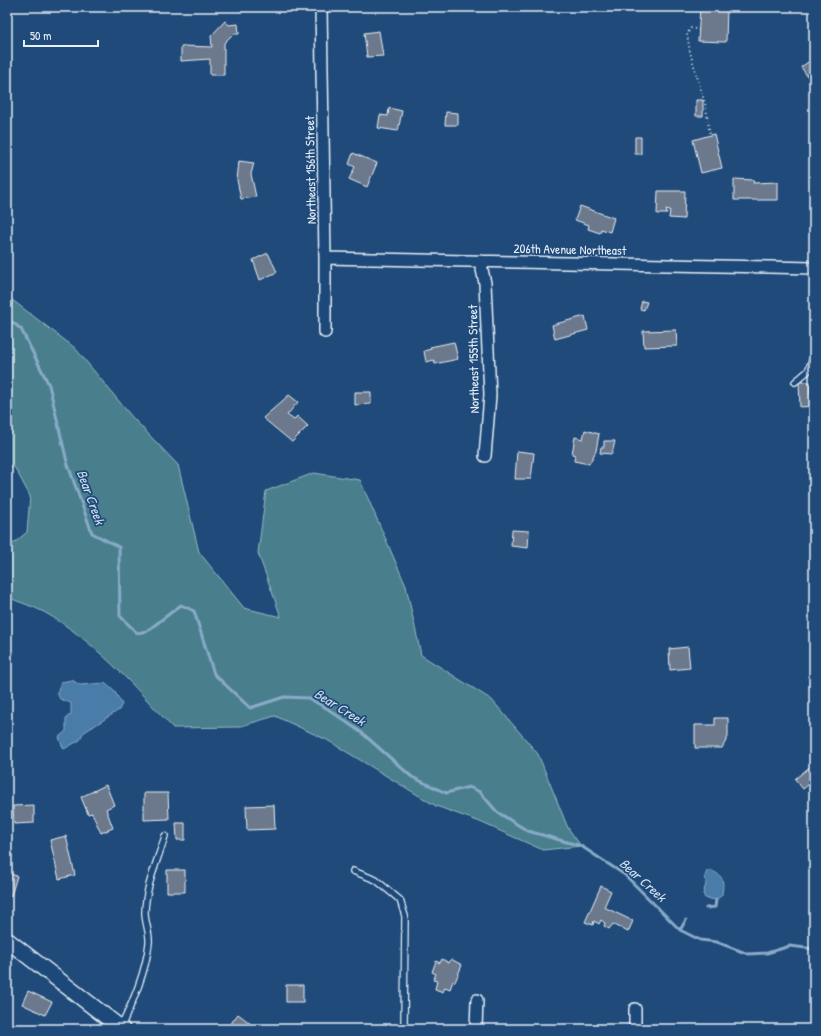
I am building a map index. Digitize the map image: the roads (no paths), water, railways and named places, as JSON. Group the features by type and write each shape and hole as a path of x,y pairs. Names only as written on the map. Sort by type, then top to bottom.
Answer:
{"street":[{"name":"Northeast 156th Street","path":"320,7 325,258 324,332"},
{"name":"206th Avenue Northeast","path":"325,258 814,268"},
{"name":"Northeast 155th Street","path":"480,261 485,283 490,395 485,456"},
{"path":"7,940 121,1028"},
{"path":"476,1029 477,1000"},
{"path":"635,1009 635,1029"}],"lane":[{"path":"795,382 808,371 814,355"},
{"path":"121,1028 133,1001 145,963 149,942 145,913 150,884 165,836"},
{"path":"353,871 376,880 400,900 405,916 404,1029"}],"water":[{"path":"72,680 80,685 105,683 115,692 122,704 119,710 83,733 80,740 64,749 59,737 66,731 66,718 71,714 71,703 60,699 57,693 61,682"},
{"path":"711,870 721,877 723,882 722,895 716,900 705,898 703,894 706,884 705,876 707,871"}],"waterway":[{"name":"Bear Creek","path":"7,318 21,329 49,385 67,462 92,533 119,547 120,616 137,633 147,631 181,605 194,611 214,674 250,708 284,697 308,698 328,709 362,733 412,777 446,793 469,787 480,792 497,812 528,831 581,846 625,875 680,930 700,940 717,942 748,954 767,953 790,946 814,949"},
{"path":"706,908 715,907 716,900"},
{"path":"680,930 686,920"}]}
